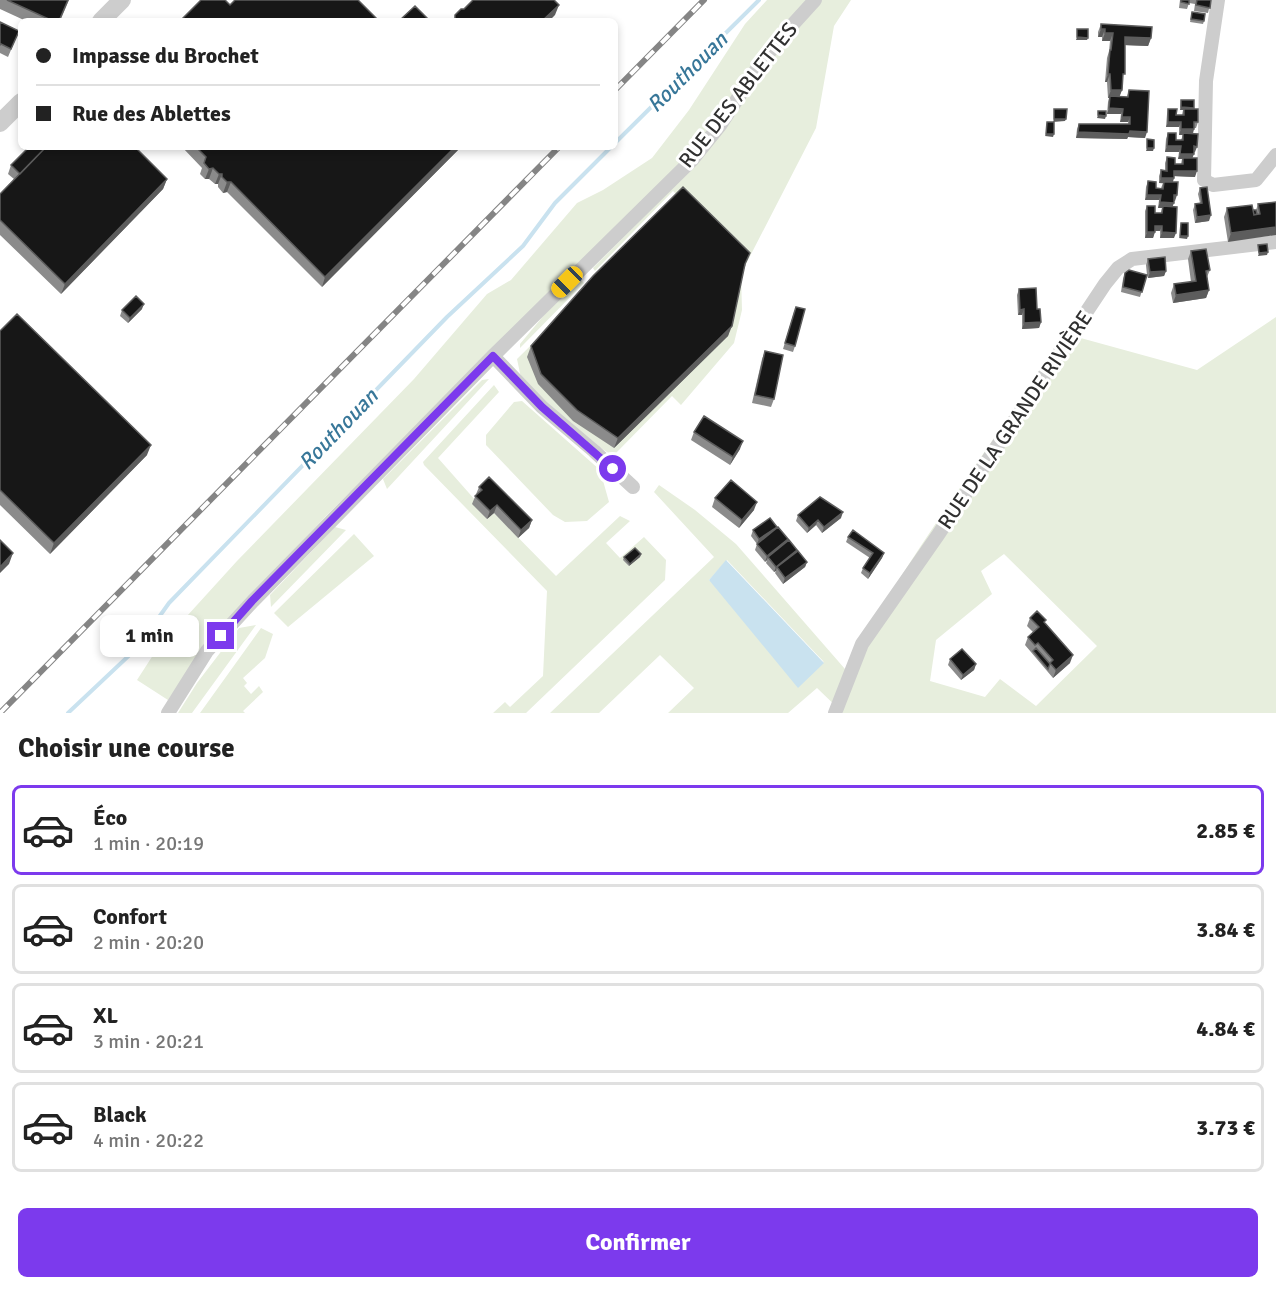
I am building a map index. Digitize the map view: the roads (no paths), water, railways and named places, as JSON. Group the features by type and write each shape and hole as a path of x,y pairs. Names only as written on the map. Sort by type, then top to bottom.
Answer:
{"street":[{"path":"104,18 122,0"},
{"name":"RUE DES ABLETTES","path":"168,713 207,651 252,601 493,356 692,160 721,124 762,61 815,0"},
{"path":"1218,0 1206,81 1204,180 1213,185 1256,180 1276,155"},
{"path":"0,123 18,105"},
{"name":"RUE DE LA GRANDE RIVIÈRE","path":"835,713 862,644 945,526 1105,284 1118,268 1132,259 1276,242"},
{"path":"493,356 542,407 633,487"}],"water":[{"path":"726,560 824,663 798,688 709,580"}],"waterway":[{"name":"Routhouan","path":"618,140 759,0"},
{"name":"Routhouan","path":"68,713 137,648 169,603 447,317 523,246 555,203 608,150"}],"railway":[{"path":"618,87 704,0"},
{"path":"0,713 556,150"}]}
